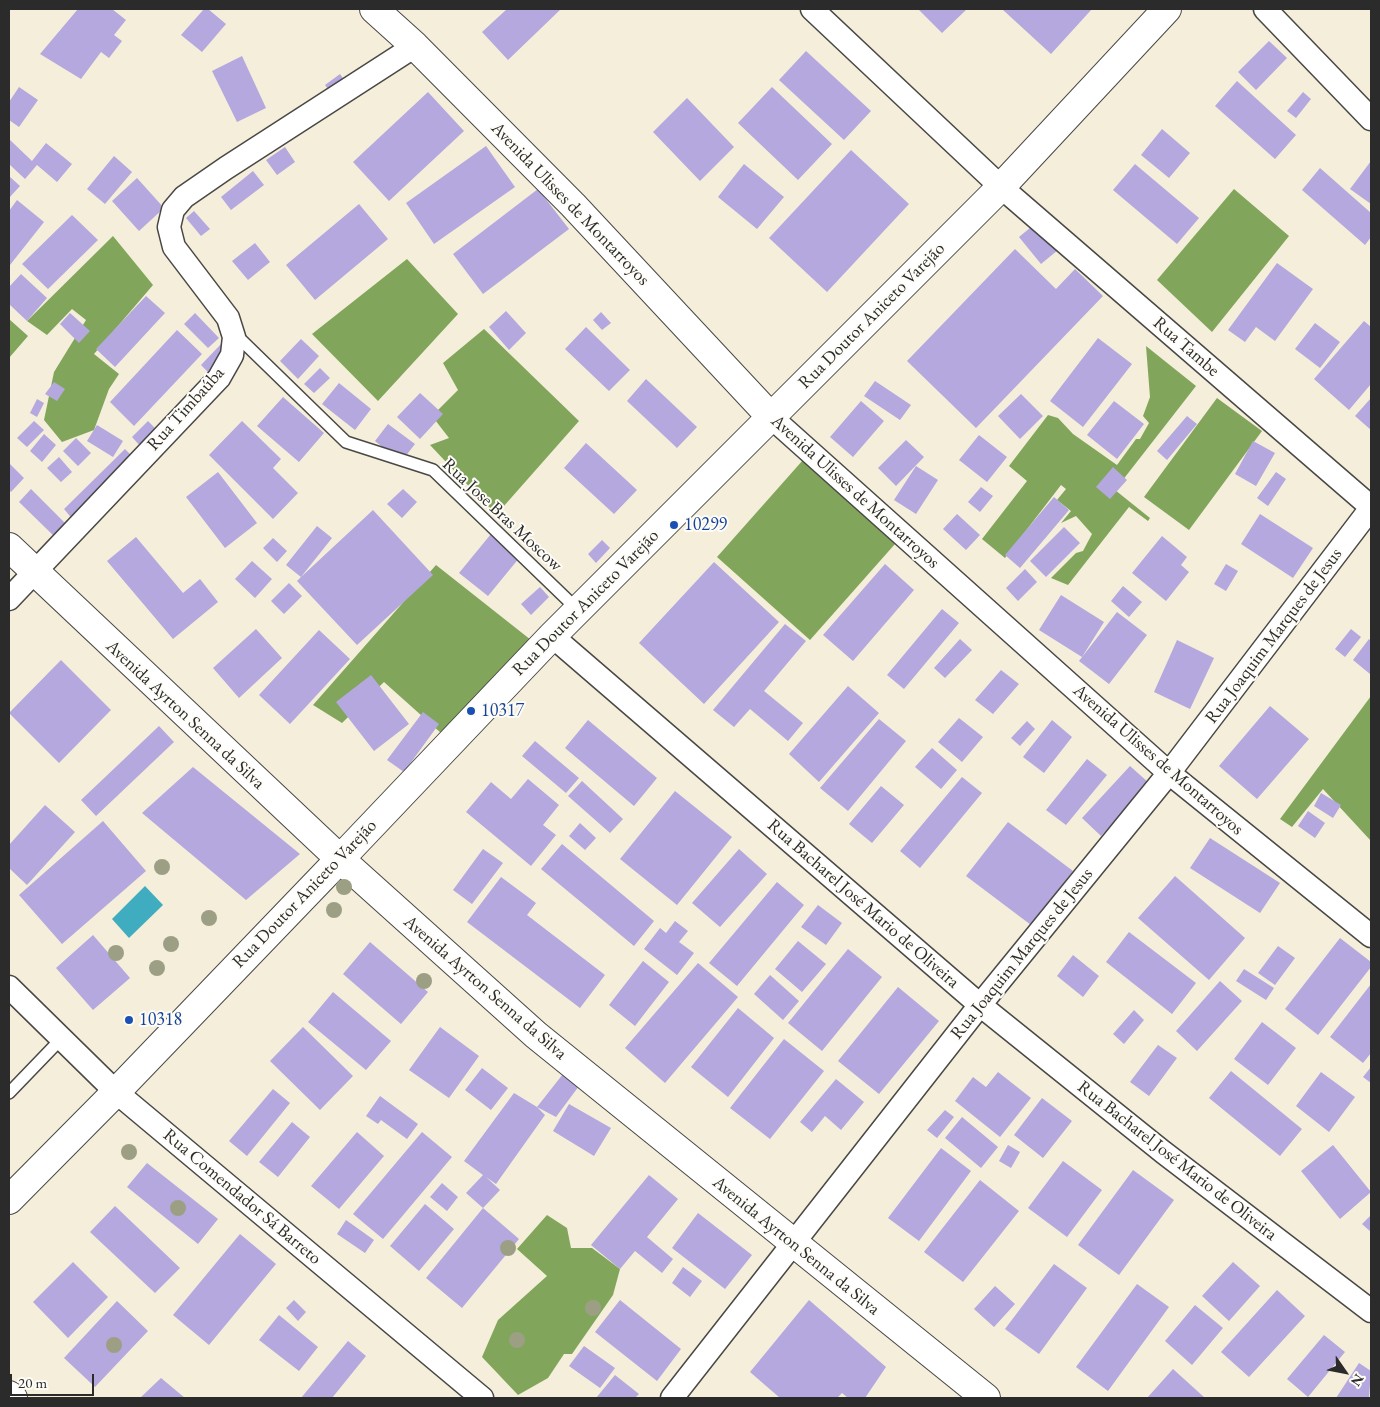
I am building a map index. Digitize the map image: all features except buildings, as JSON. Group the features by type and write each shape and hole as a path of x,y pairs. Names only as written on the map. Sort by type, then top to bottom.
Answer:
{"street":[{"name":"Avenida Ulisses de Montarroyos","path":"374,9 415,46 574,205 771,416 1169,773 1371,936"},
{"name":"Rua Tambe","path":"812,9 1001,187 1371,507"},
{"name":"Rua Doutor Aniceto Varejão","path":"9,1200 116,1092 552,636 1001,187 1168,9"},
{"path":"1264,9 1371,119"},
{"name":"Rua Timbaúba","path":"9,599 218,378 232,355 234,337 228,318 174,247 169,227 173,210 184,197 226,168 415,46"},
{"name":"Rua Joaquim Marques de Jesus","path":"672,1398 980,1005 1169,773 1371,507"},
{"name":"Avenida Ayrton Senna da Silva","path":"9,548 340,859 536,1035 793,1245 986,1398"},
{"name":"Rua Bacharel José Mario de Oliveira","path":"552,636 980,1005 1163,1152 1371,1311"},
{"name":"Rua Comendador Sá Barreto","path":"9,986 116,1092 482,1398"},
{"path":"9,1395 13,1398"}],"lane":[{"name":"Rua Jose Bras Moscow","path":"232,332 346,442 432,470 578,610"},
{"path":"9,1093 62,1038"}],"green space":[{"path":"1234,189 1289,236 1212,332 1157,280"},
{"path":"113,236 153,285 94,354 119,374 109,389 94,430 62,442 44,420 54,372 86,320 72,309 47,335 27,321"},
{"path":"407,259 458,314 378,401 312,334"},
{"path":"9,319 28,336 9,358"},
{"path":"484,329 579,421 496,515 430,445 449,438 432,416 458,390 443,363"},
{"path":"1146,346 1196,386 1115,490 1150,518 1148,521 1129,507 1068,585 1051,578 1076,553 1083,551 1092,534 1076,516 1061,523 1071,511 1057,500 1066,489 1061,485 1005,558 982,539 1027,481 1009,466 1048,415 1058,418 1073,434 1117,465 1136,439 1140,439 1149,423 1143,416 1150,397"},
{"path":"1217,398 1262,431 1189,530 1144,497"},
{"path":"803,460 895,544 810,640 717,557"},
{"path":"436,565 531,640 441,733 384,682 342,723 313,705"},
{"path":"1371,696 1371,841 1323,789 1292,827 1280,819"},
{"path":"547,1215 567,1228 571,1248 592,1248 620,1269 613,1295 572,1354 564,1354 548,1378 518,1395 482,1357 498,1320 547,1276 517,1249"}],"water":[{"path":"145,886 163,905 129,938 112,919"}],"place":[{"name":"10299","path":"674,525"},
{"name":"10317","path":"471,711"},
{"name":"10318","path":"129,1020"}]}
